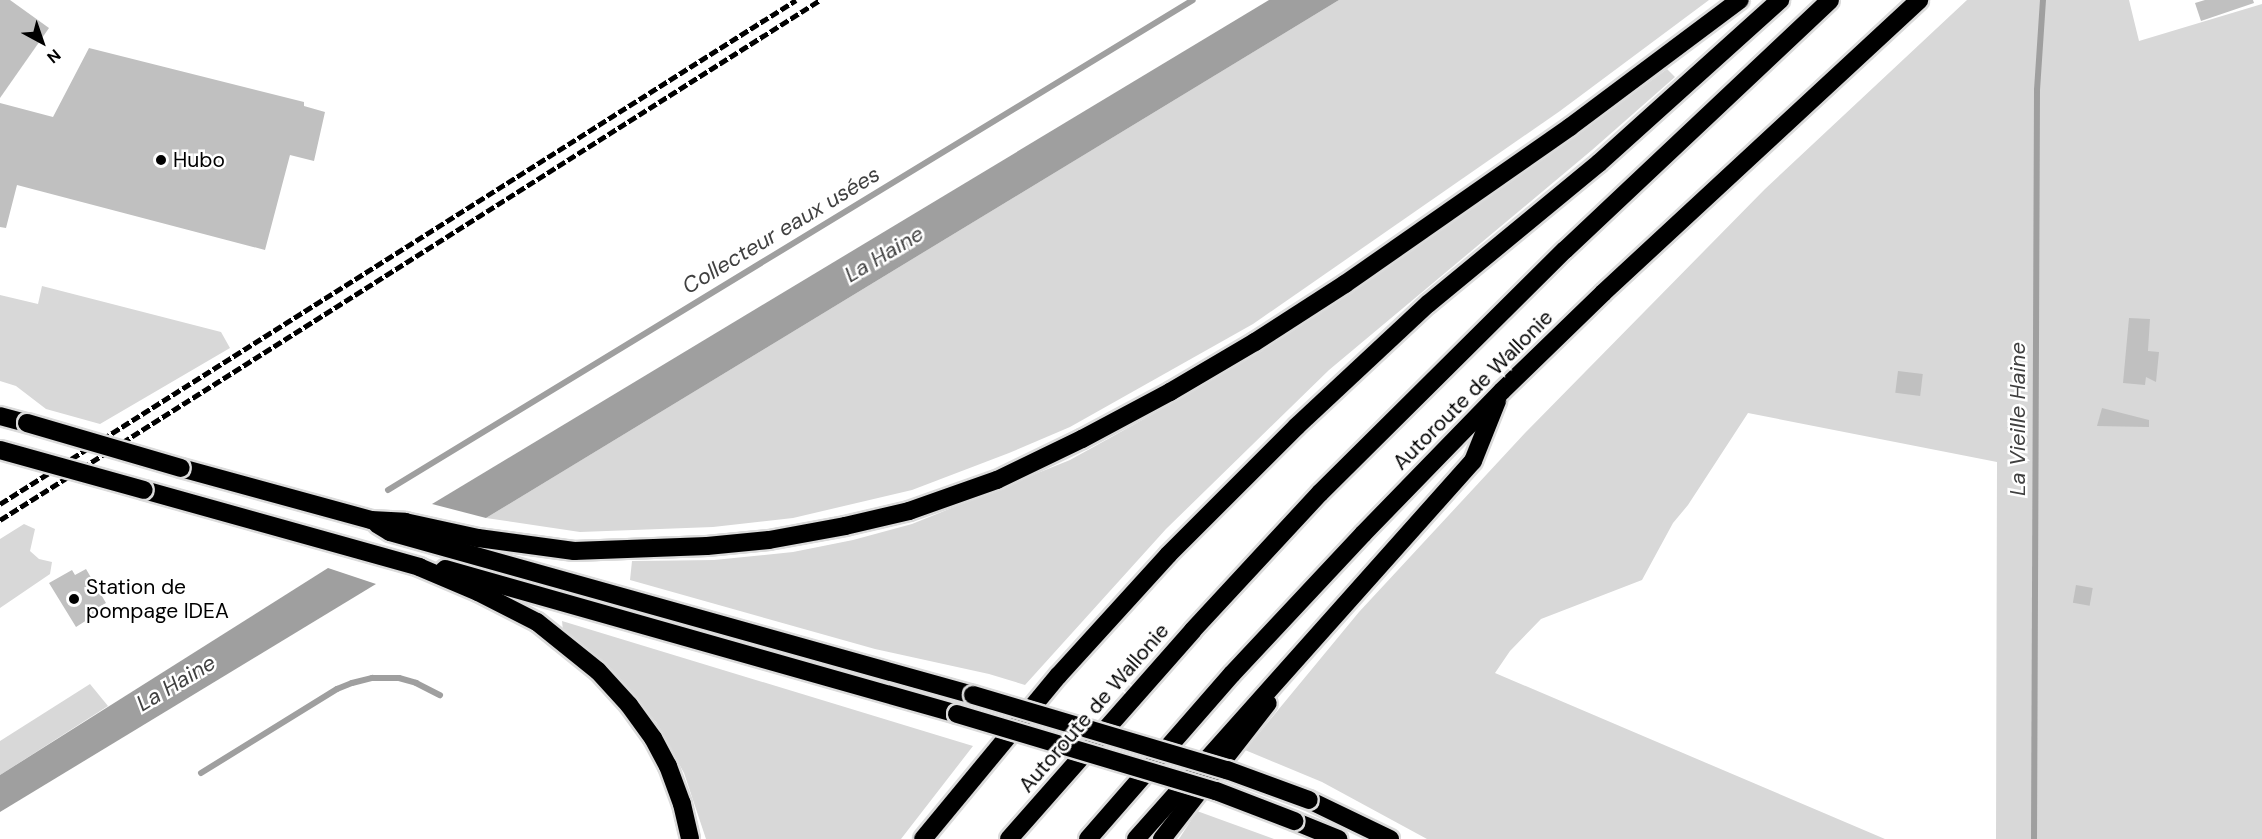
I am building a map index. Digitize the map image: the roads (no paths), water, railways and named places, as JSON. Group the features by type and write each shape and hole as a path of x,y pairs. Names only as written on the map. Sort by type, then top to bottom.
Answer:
{"highway":[{"path":"0,416 371,520 405,522 478,538 574,551 707,546 769,540 845,526 909,510 998,480 1170,392 1345,284 1570,127 1740,0"},
{"path":"924,839 1089,642 1168,555 1297,426 1428,304 1599,163 1780,0"},
{"name":"Autoroute de Wallonie","path":"1009,839 1193,630 1320,493 1565,250 1830,0"},
{"name":"Autoroute de Wallonie","path":"1088,839 1232,674 1363,534 1502,391 1603,293 1919,0"},
{"path":"1136,839 1473,461 1502,391"},
{"path":"0,450 420,567 537,621 598,671 629,705 653,738 668,766 682,804 690,839"},
{"path":"371,520 390,532 973,694 1227,770 1309,800 1390,839"},
{"path":"420,567 456,570 957,714 1216,791 1338,839"},
{"path":"1162,839 1245,735 1322,628"}],"water":[{"name":"La Haine","path":"1269,0 1339,0 486,518 432,504"},
{"name":"La Haine","path":"328,568 376,584 0,812 0,775"}],"waterway":[{"name":"Collecteur eaux usées","path":"388,490 1193,0"},
{"name":"La Vieille Haine","path":"2034,839 2037,90 2043,0"},
{"path":"201,773 337,689 352,683 372,678 399,678 416,683 440,695"}],"railway":[{"path":"0,504 796,0"},
{"path":"0,520 820,0"}],"place":[{"name":"Hubo","path":"161,160"},
{"name":"Station de pompage IDEA","path":"74,599"}]}
